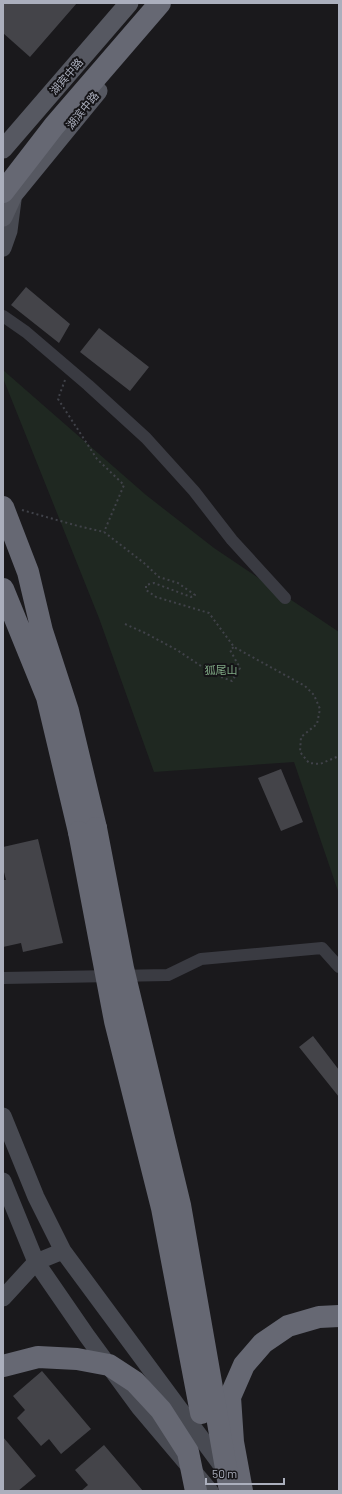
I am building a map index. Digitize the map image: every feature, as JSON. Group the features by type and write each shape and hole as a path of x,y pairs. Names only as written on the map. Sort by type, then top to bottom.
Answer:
{"highway":[{"path":"3,169 141,3"},
{"path":"8,193 54,126 161,3"},
{"path":"10,508 28,572 42,631"},
{"path":"3,534 42,631 68,711 88,830 115,1021 162,1208 215,1491"},
{"path":"3,589 47,697 88,830 123,968 180,1205 230,1491"},
{"path":"241,1491 233,1442 230,1397 244,1365 263,1343 288,1326 319,1317 339,1316"},
{"path":"3,1366 38,1357 77,1359 109,1365 134,1382 161,1410 188,1452 196,1491"}],"main road":[{"name":"湖宾中路","path":"3,149 129,3"},
{"path":"3,218 8,193"},
{"path":"3,248 9,231 8,193"},
{"path":"3,1116 36,1197 63,1251 241,1491"},
{"path":"3,1181 36,1262 87,1336 139,1407 210,1491"},
{"path":"3,1298 36,1262 63,1251"}],"street":[{"path":"3,316 26,332 146,438 194,491 232,540 285,598"},
{"path":"3,978 168,974 201,959 322,948 339,967"}],"path":[{"path":"70,370 58,399 97,458 124,485 104,532"},
{"path":"10,508 104,532 144,563 159,577 178,583 190,590 195,595 191,597 154,583 146,585 146,590 156,597 209,613 234,647 305,686 314,695 320,709 317,724 301,737 300,752 309,763 320,764 339,756"},
{"path":"125,624 177,650 213,674 232,681 240,668 237,660 230,650 234,647"}],"green space":[{"name":"狐尾山","path":"3,370 146,495 214,548 339,632 339,894 294,762 154,772 99,618 3,378"}],"building":[{"path":"3,3 77,3 30,57 3,33"},
{"path":"26,287 70,324 59,343 11,305"},
{"path":"99,328 149,367 130,391 80,352"},
{"path":"281,769 303,822 281,831 258,778"},
{"path":"38,839 63,943 23,952 21,943 3,947 3,880 6,880 3,868 3,847"},
{"path":"313,1036 339,1070 339,1097 299,1047"},
{"path":"42,1371 91,1429 61,1454 49,1439 41,1446 17,1418 25,1410 13,1396"},
{"path":"3,1437 36,1476 18,1491 3,1491"},
{"path":"104,1445 143,1491 81,1491 88,1485 75,1470"}]}
